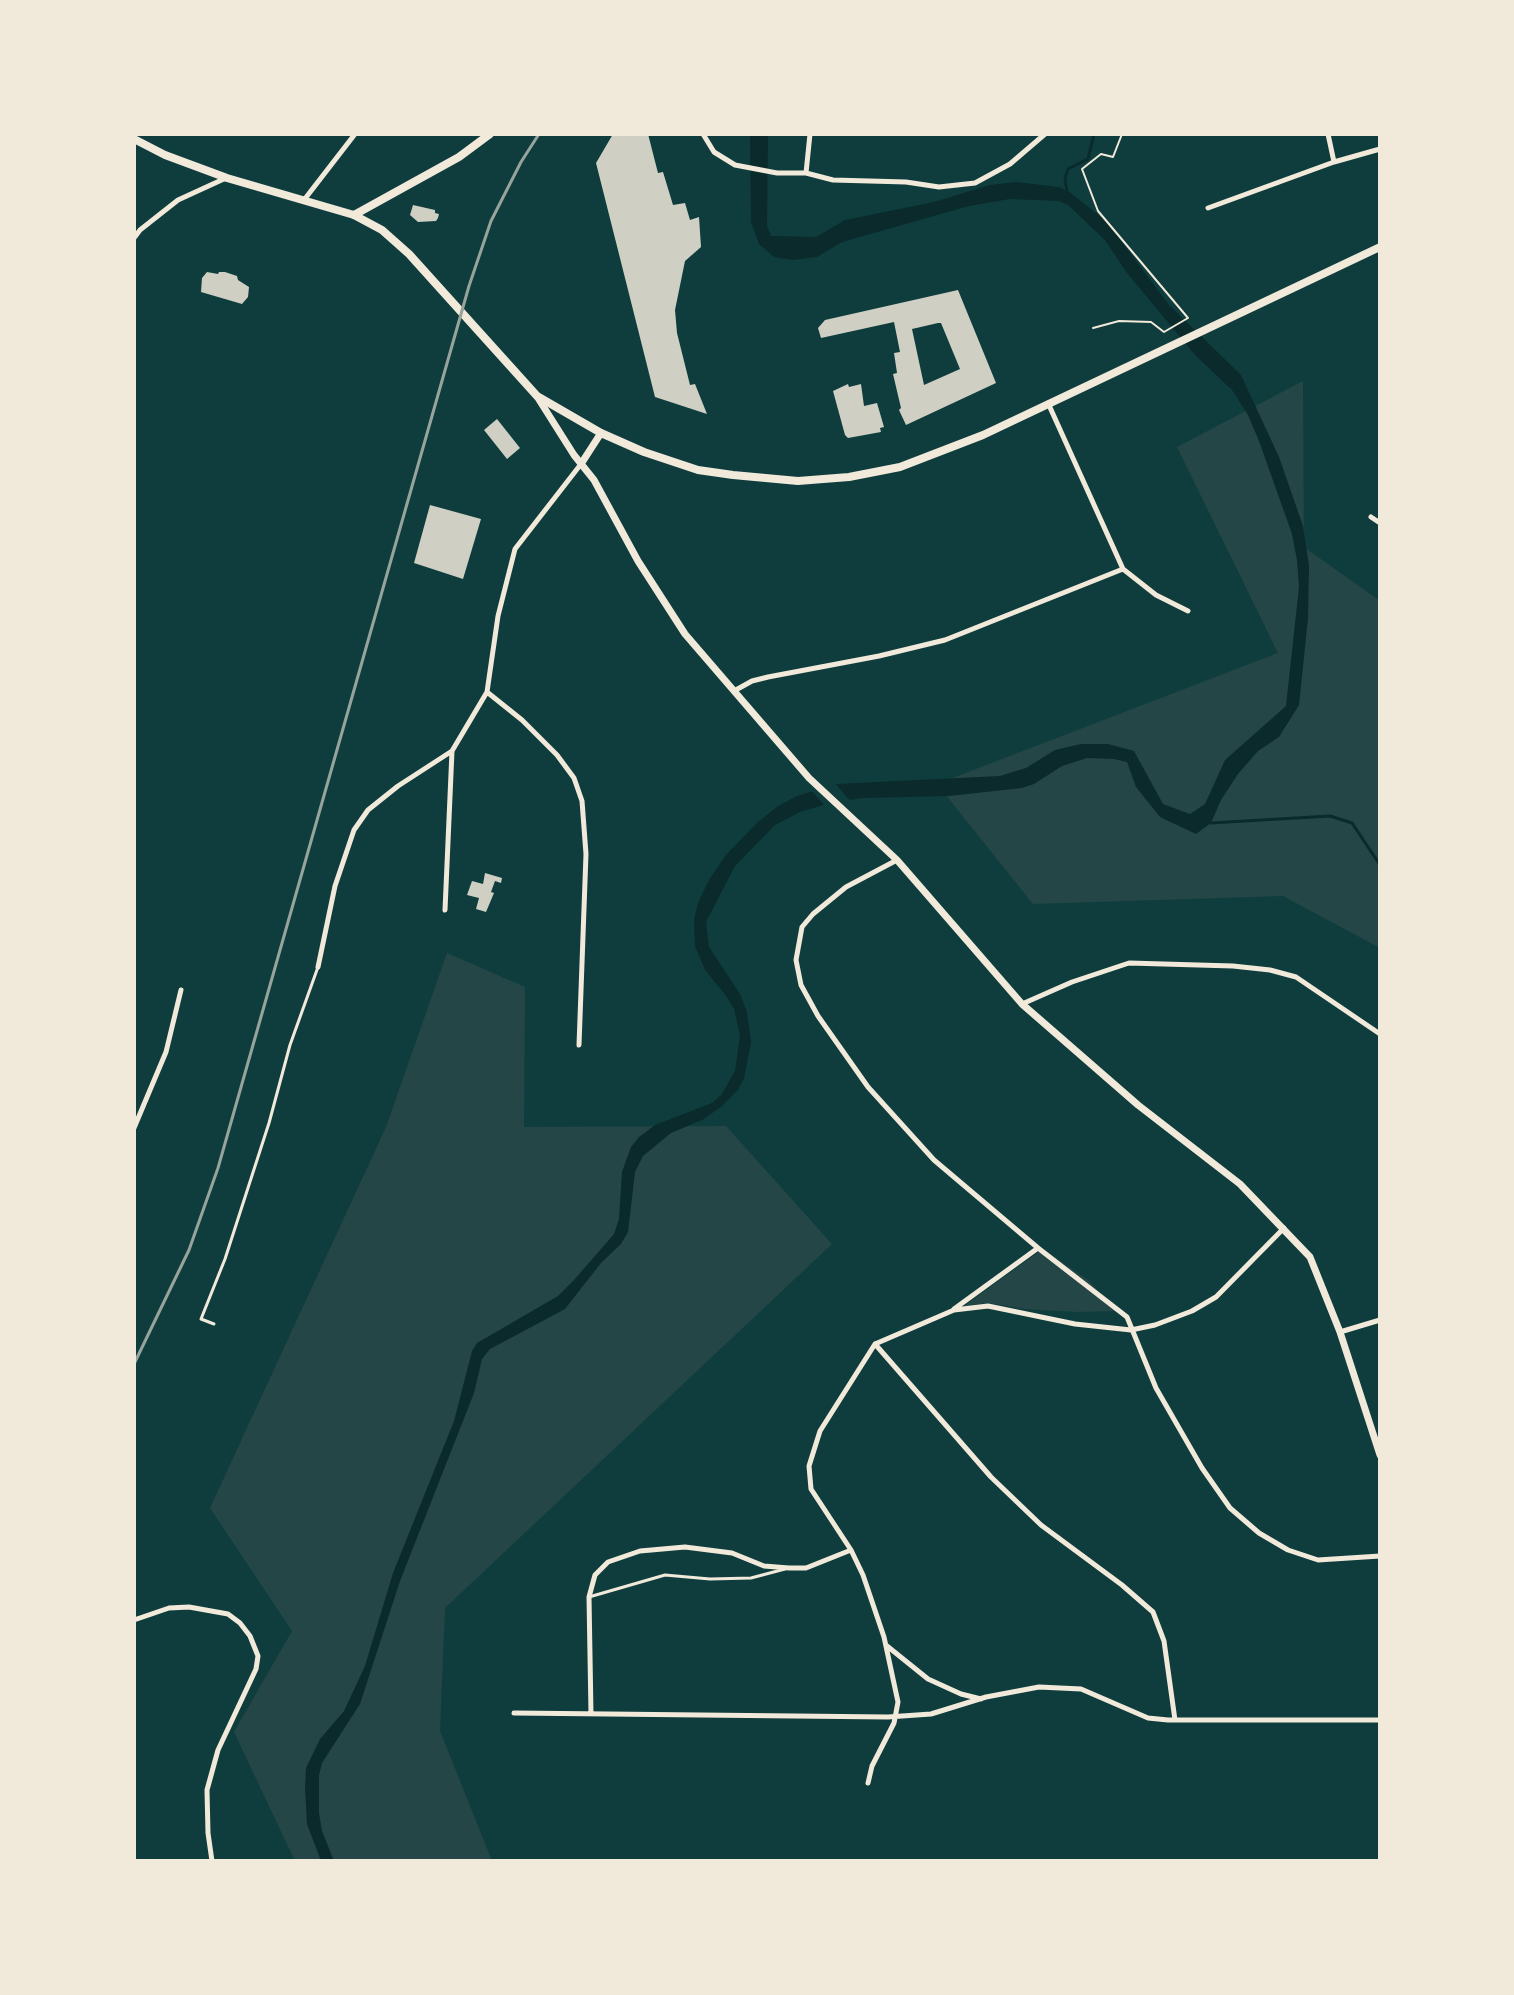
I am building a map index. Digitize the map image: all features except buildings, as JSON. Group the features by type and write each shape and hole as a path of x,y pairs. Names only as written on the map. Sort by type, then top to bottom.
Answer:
{"main road":[{"path":"354,215 459,157 490,134"},
{"path":"134,139 165,155 227,178 354,215 382,230 409,254 537,396 601,433 644,452 698,470 798,481 849,477 900,467 983,435 1380,247"}],"street":[{"path":"304,200 355,134"},
{"path":"703,134 714,152 735,165 857,182 906,182 939,187 975,183 1010,164 1045,134"},
{"path":"806,173 810,134"},
{"path":"1328,134 1334,162"},
{"path":"1208,208 1334,162 1380,149"},
{"path":"134,238 178,200 227,178"},
{"path":"537,396 594,480 663,602 685,634 809,778 897,860 1022,1004 1138,1105 1240,1184 1310,1257 1340,1332 1380,1455"},
{"path":"1048,403 1123,569 1156,595 1188,611"},
{"path":"318,967 335,886 354,830 368,810 452,751 487,692 498,616 515,549 601,433"},
{"path":"1371,517 1380,523"},
{"path":"734,691 768,677 945,640 1123,569"},
{"path":"487,692 522,720 557,755 574,778 582,801 586,854 579,1045"},
{"path":"445,910 452,751"},
{"path":"897,860 846,887 802,927 796,960 801,985 818,1016 868,1087 934,1160 1038,1248 1127,1317 1156,1388 1202,1468 1230,1508 1259,1533 1288,1550 1318,1560 1380,1556"},
{"path":"1022,1004 1072,982 1129,963 1233,966 1270,970 1296,977 1380,1034"},
{"path":"134,1128 166,1052 181,990"},
{"path":"954,1310 988,1306 1075,1324 1131,1330 1168,1321 1216,1297 1284,1228"},
{"path":"868,1783 872,1766 896,1716 898,1702 876,1610 851,1550 811,1489 809,1466 820,1431 875,1344 954,1310 1038,1248"},
{"path":"1340,1332 1380,1320"},
{"path":"875,1344 991,1477 1021,1506 1153,1612 1164,1641 1175,1720"},
{"path":"591,1714 589,1597 595,1575 608,1562 640,1551 685,1547 732,1553 764,1566 806,1568 851,1550"},
{"path":"134,1620 169,1608 189,1607 228,1614 250,1636 258,1656 256,1669 218,1750 207,1790 212,1861"},
{"path":"886,1645 928,1679 961,1694 982,1699"},
{"path":"514,1713 896,1716 931,1714 1039,1687 1081,1689 1148,1718 1380,1720"}],"lane":[{"path":"214,1324 201,1319 225,1259 269,1123 290,1045 318,967"},
{"path":"589,1597 665,1575 710,1579 751,1578 789,1568"}],"path":[{"path":"1093,328 1119,321 1151,322 1164,332 1188,318 1098,211 1082,169 1101,154 1113,157 1122,134"}],"shaded area":[{"path":"750,134 768,134 767,226 771,236 816,237 845,220 934,202 990,185 1016,182 1059,187 1107,222 1169,305 1241,375 1279,457 1303,526 1309,566 1308,618 1299,705 1279,737 1258,751 1238,774 1211,823 1196,834 1160,817 1136,787 1127,762 1087,758 1062,766 1022,788 949,796 862,798 800,812 775,825 735,866 706,922 709,947 740,994 747,1012 751,1042 744,1078 738,1090 722,1106 704,1119 671,1133 643,1156 635,1172 628,1232 565,1309 490,1349 482,1359 474,1393 400,1581 360,1704 322,1763 319,1813 322,1831 334,1861 321,1861 307,1824 306,1768 320,1739 344,1711 365,1666 393,1573 454,1421 472,1351 477,1343 558,1296 574,1280 614,1234 619,1219 622,1172 631,1147 655,1125 712,1103 722,1094 735,1071 740,1035 734,1009 705,970 695,946 694,920 698,903 726,855 757,823 797,796 836,784 1000,776 1026,768 1055,750 1081,744 1108,744 1134,751 1163,804 1190,814 1205,804 1225,760 1286,706 1299,587 1297,560 1292,534 1259,441 1248,415 1232,390 1196,356 1127,273 1105,240 1068,205 1059,201 1010,199 969,206 842,242 817,257 793,260 774,257 759,244 751,222"},
{"path":"1303,381 1304,547 1380,601 1380,948 1283,896 1033,904 937,784 1278,653 1177,447"},
{"path":"447,953 525,987 524,1127 726,1126 832,1244 445,1608 440,1731 492,1861 295,1861 234,1732 292,1631 210,1508 386,1127"},
{"path":"1043,1249 1088,1280 1116,1311 1024,1309 989,1303 964,1306"}],"pier":[{"path":"833,781 853,804 827,808 809,788"}],"waterway":[{"path":"1067,192 1065,178 1068,169 1088,159 1094,134"},
{"path":"1211,823 1330,816 1352,823 1380,865"}],"railway":[{"path":"134,1364 189,1250 218,1168 469,286 491,221 539,134"}]}
